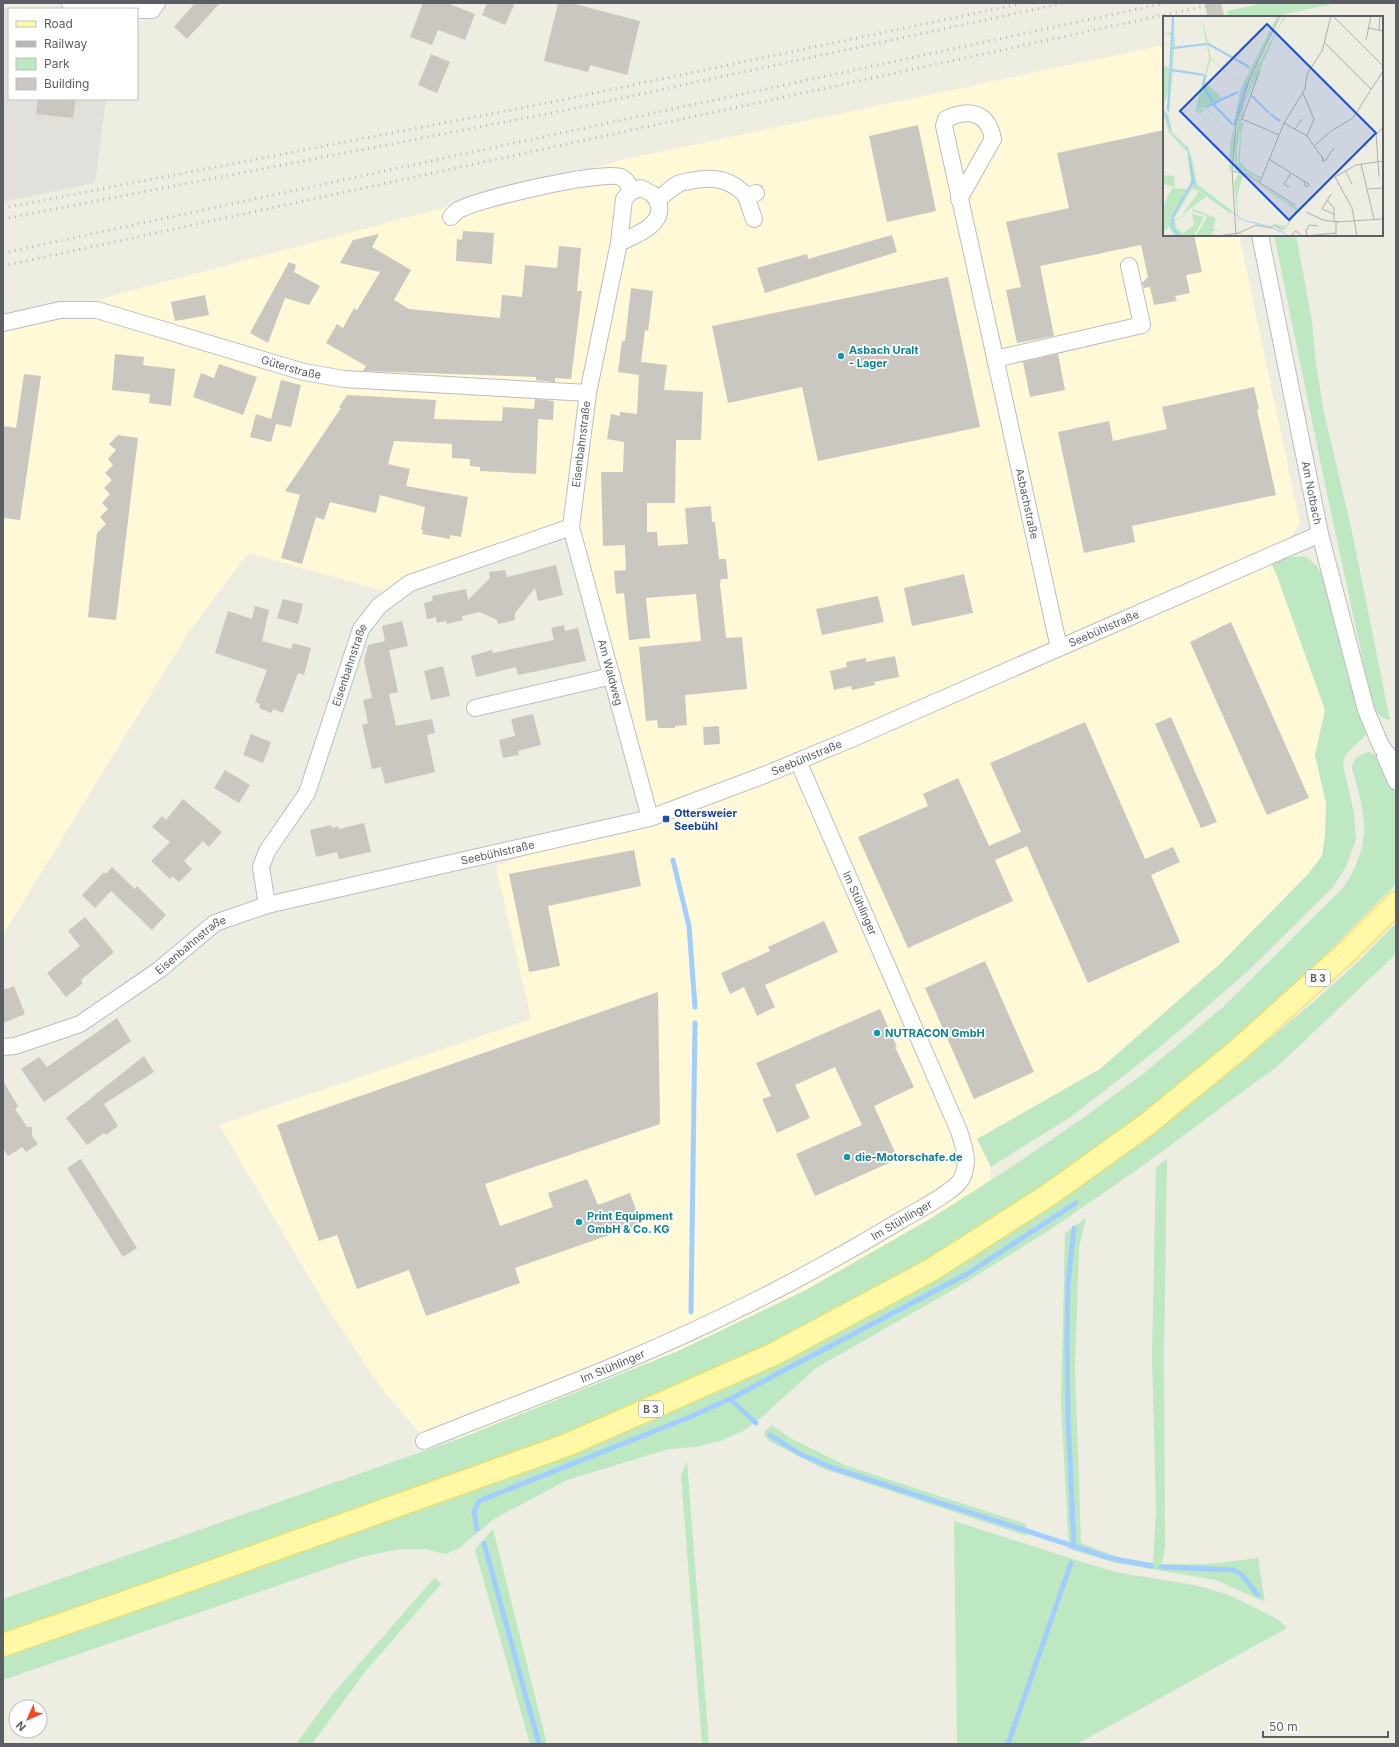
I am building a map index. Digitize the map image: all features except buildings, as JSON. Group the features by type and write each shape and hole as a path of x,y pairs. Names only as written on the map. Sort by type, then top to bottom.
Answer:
{"main road":[{"name":"B 3","path":"3,1645 567,1444 774,1354 931,1270 1050,1194 1146,1125 1238,1050 1348,951 1396,903"}],"street":[{"path":"70,3 119,8"},
{"path":"138,10 152,10 157,3"},
{"name":"Asbachstraße","path":"959,199 993,139 991,129 983,117 967,112 946,119 944,126 959,199 1059,648"},
{"path":"451,217 457,211 472,205 549,185 601,176 621,177 627,181 631,192 640,188 651,192 658,199 660,209 657,218 651,226 619,243"},
{"path":"658,199 678,184 699,179 716,179 729,182 751,195 754,219"},
{"name":"Eisenbahnstraße","path":"3,1047 15,1046 80,1024 159,970 215,924 267,905 261,867 267,850 307,792 361,629 379,606 410,583 571,527 588,394 619,243 624,198 631,192"},
{"name":"Am Notbach","path":"1260,236 1320,534 1366,710 1396,781"},
{"path":"995,359 1142,325 1130,266"},
{"name":"Güterstraße","path":"3,323 60,310 97,310 304,372 344,379 588,394"},
{"name":"Am Waldweg","path":"571,527 650,818"},
{"name":"Seebühlstraße","path":"267,905 650,818 798,761 1320,534"},
{"path":"475,708 612,676"},
{"name":"Am Notbach","path":"1380,746 1396,764"},
{"name":"Im Stühlinger","path":"424,1441 618,1364 796,1280 880,1233 947,1193 961,1180 967,1158 959,1132 798,761"}],"shaded area":[{"path":"3,8 8,8 8,100 106,100 95,183 3,202"},
{"path":"1163,45 1163,236 1239,236 1300,523 1272,565 1325,710 1315,755 1326,803 1325,835 1322,856 1309,873 1221,963 1100,1069 977,1139 991,1167 990,1181 930,1219 806,1290 678,1351 461,1438 428,1442 384,1392 325,1304 219,1125 531,1019 496,866 652,811 576,529 388,592 248,553 187,635 3,935 3,325 626,159"}],"green space":[{"path":"1265,3 1337,3 1276,16 1229,16 1227,11"},
{"path":"1274,236 1296,236 1312,321 1315,357 1324,413 1351,527 1390,720 1379,715 1371,698"},
{"path":"1304,556 1316,565 1325,579 1366,735 1345,755 1343,765 1354,813 1356,839 1346,867 1333,887 1247,972 1159,1048 1072,1116 991,1167 977,1139 1100,1069 1221,963 1309,873 1322,856 1325,835 1326,803 1315,755 1325,710 1272,565 1284,558"},
{"path":"1369,752 1375,754 1396,793 1396,884 1272,1007 1197,1072 1102,1146 1002,1214 904,1273 839,1309 773,1343 705,1375 619,1412 533,1447 357,1512 3,1632 3,1599 461,1438 678,1351 806,1290 930,1219 1013,1166 1083,1118 1144,1073 1223,1007 1344,887 1359,856 1363,842 1364,829 1361,802 1352,768 1354,761 1358,757"},
{"path":"1396,923 1396,954 1280,1064 1141,1167 1048,1231 958,1287 816,1368 763,1416 745,1430 721,1441 695,1447 669,1449 567,1480 494,1519 459,1548 446,1554 425,1549 400,1549 361,1557 3,1680 3,1655 468,1493 669,1413 788,1359 1112,1162 1229,1072 1317,999 1358,962"},
{"path":"1167,1159 1164,1354 1165,1548 1162,1564 1208,1564 1258,1558 1265,1602 1216,1580 1116,1563 1069,1549 1061,1405 1065,1233 1086,1218 1079,1248 1075,1367 1081,1543 1117,1557 1153,1563 1156,1512 1152,1356 1156,1167"},
{"path":"772,1425 790,1438 847,1466 1026,1524 1027,1536 824,1469 769,1441 764,1435 765,1431"},
{"path":"687,1462 709,1744 702,1744 681,1475"},
{"path":"954,1521 1120,1573 1199,1586 1229,1595 1279,1620 1287,1628 1077,1744 957,1744"},
{"path":"493,1529 547,1744 530,1744 475,1550"},
{"path":"435,1577 441,1584 365,1672 312,1744 296,1744 332,1695"}],"waterway":[{"path":"673,860 689,926 695,1007"},
{"path":"691,1312 695,1023"},
{"path":"477,1529 474,1511 479,1501 690,1417 730,1399 967,1274 1076,1203"},
{"path":"1074,1228 1068,1284 1067,1340 1068,1416 1074,1547"},
{"path":"730,1399 756,1423"},
{"path":"770,1435 800,1454 833,1468 1110,1558 1152,1566"},
{"path":"484,1543 539,1744"},
{"path":"1008,1744 1071,1563"},
{"path":"1161,1567 1234,1570 1242,1575 1258,1595"}],"tunnel":[{"path":"1213,3 1216,16"}],"railway":[{"path":"3,208 547,103 1024,3"},
{"path":"3,219 562,111 1064,3"},
{"path":"3,253 1166,3"},
{"path":"3,266 1219,3"}],"place":[{"name":"Asbach Uralt - Lager","path":"841,356"},
{"name":"Ottersweier Seebühl","path":"666,819"},
{"name":"NUTRACON GmbH","path":"877,1033"},
{"name":"die-Motorschafe.de","path":"847,1157"},
{"name":"Print Equipment GmbH & Co. KG","path":"579,1222"}]}
